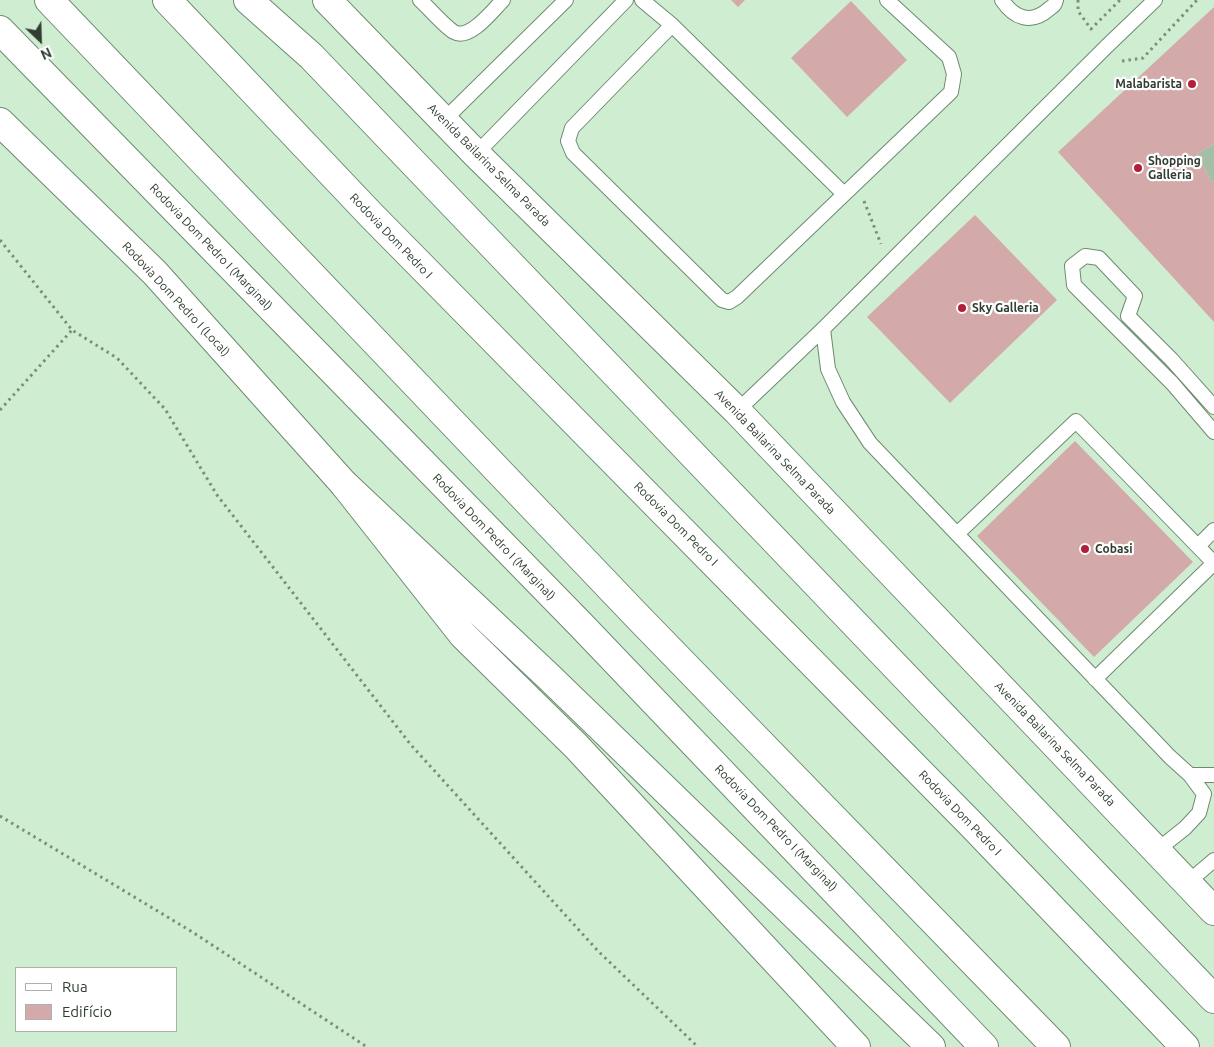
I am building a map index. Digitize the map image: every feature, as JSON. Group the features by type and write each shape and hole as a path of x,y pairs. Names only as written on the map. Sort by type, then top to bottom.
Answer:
{"main road":[{"path":"49,0 636,616 1056,1047"},
{"name":"Rodovia Dom Pedro I","path":"167,0 371,215 970,823 1185,1047"},
{"path":"248,0 312,56 1214,999"},
{"path":"272,0 312,56"},
{"name":"Avenida Bailarina Selma Parada","path":"327,0 476,154 737,411 1214,911"},
{"name":"Rodovia Dom Pedro I (Marginal)","path":"0,30 581,625 984,1047"},
{"name":"Rodovia Dom Pedro I (Local)","path":"0,122 155,273 344,484"},
{"path":"344,484 463,635 576,746 856,1047"},
{"path":"344,484 549,677 932,1047"}],"lane":[{"path":"420,0 455,32 463,34 474,30 503,0"},
{"path":"444,120 566,0"},
{"path":"476,154 626,0"},
{"path":"642,0 672,25 844,194"},
{"path":"672,25 572,128 568,142 573,153 722,300 729,302 737,297 844,194 858,183 951,92 954,74 949,57 887,0"},
{"path":"1002,0 1010,11 1025,18 1042,15 1055,4 1056,0"},
{"path":"737,411 823,329 1155,0"},
{"path":"1214,407 1172,360 1128,316 1135,296 1099,258 1085,256 1072,266 1074,284 1172,383 1214,432"},
{"path":"823,329 828,369 843,402 870,443 1170,757 1190,775 1204,794 1199,813 1185,828 1156,850"},
{"path":"957,534 1076,421 1198,546 1214,563 1096,679"},
{"path":"1198,546 1214,530"},
{"path":"1190,775 1214,775"},
{"path":"1187,883 1214,860"}],"path":[{"path":"1078,0 1078,11 1091,29 1120,0"},
{"path":"1122,61 1143,58 1197,0"},
{"path":"858,183 888,264"},
{"path":"0,240 72,330 117,358 165,410 217,495 411,744 598,951 698,1047"},
{"path":"0,410 72,330"},
{"path":"0,816 194,933 367,1047"}],"green space":[{"path":"1214,144 1214,182 1211,181 1197,154"}],"building":[{"path":"731,0 745,0 738,7"},
{"path":"851,1 907,60 847,117 791,58"},
{"name":"Shopping Galleria","path":"1214,7 1214,144 1197,154 1211,181 1214,182 1214,322 1058,152"},
{"name":"Sky Galleria","path":"975,215 1057,300 950,403 867,317"},
{"name":"Cobasi","path":"1075,441 1193,562 1094,657 977,536"}],"place":[{"name":"Malabarista","path":"1192,84"},
{"name":"Shopping Galleria","path":"1138,168"},
{"name":"Sky Galleria","path":"962,308"},
{"name":"Cobasi","path":"1085,549"}]}
